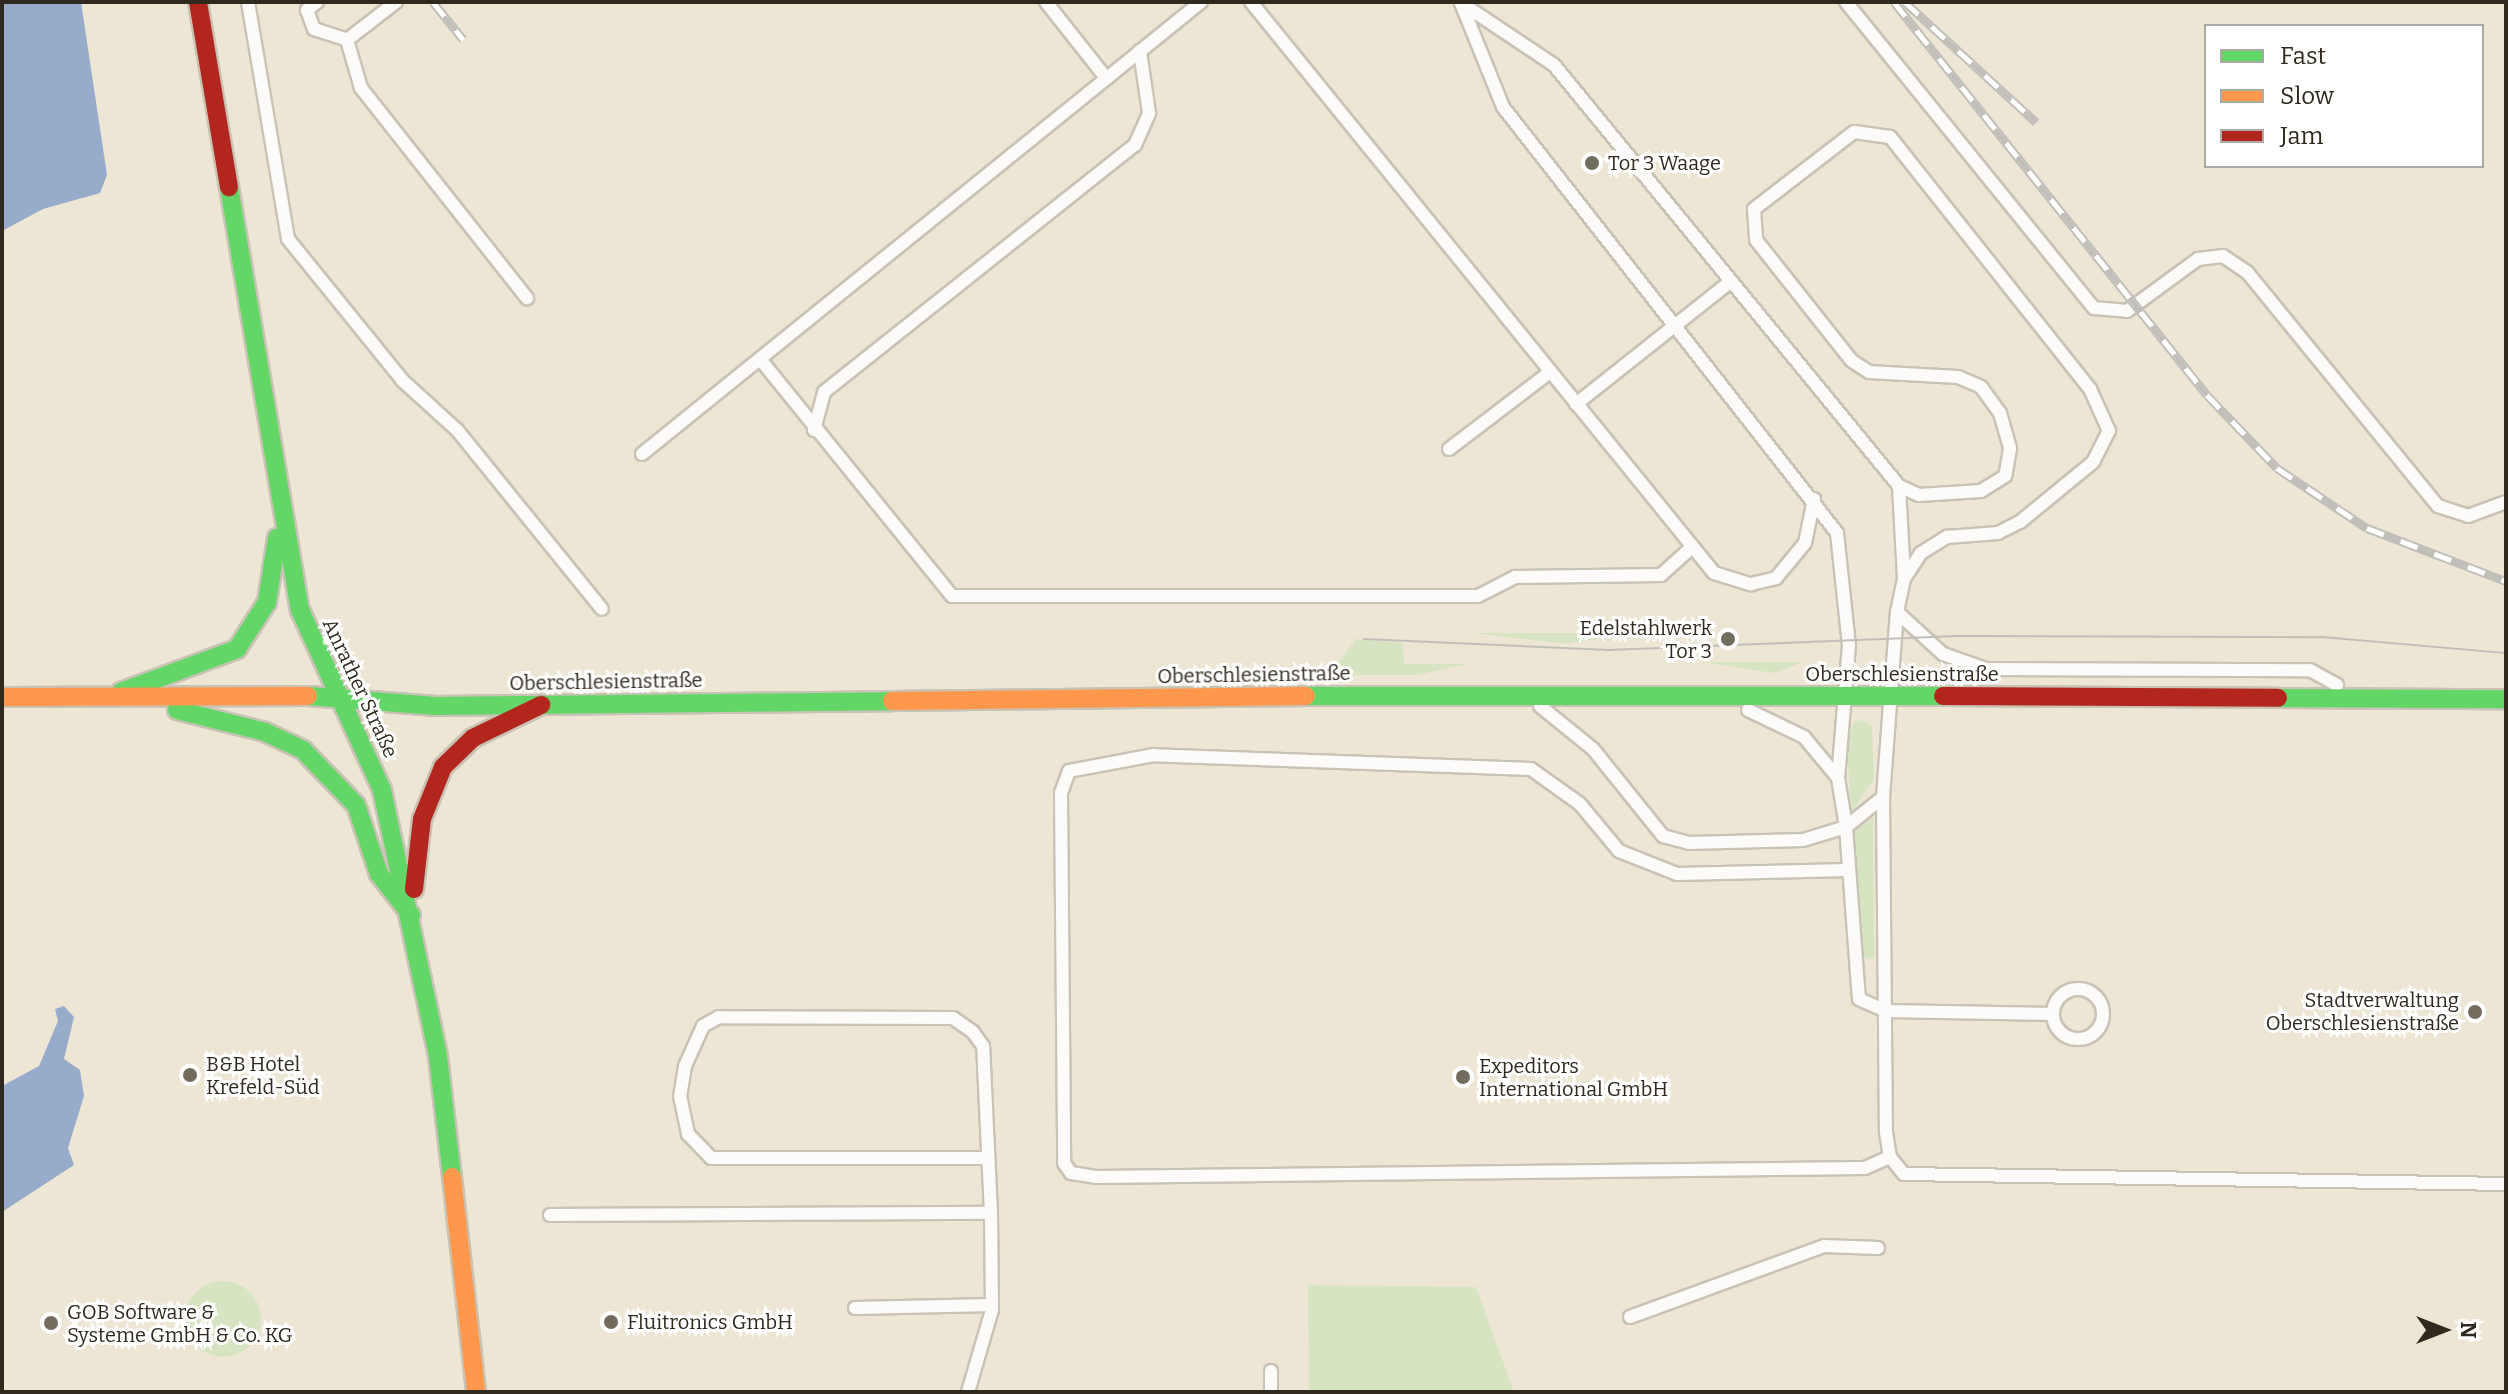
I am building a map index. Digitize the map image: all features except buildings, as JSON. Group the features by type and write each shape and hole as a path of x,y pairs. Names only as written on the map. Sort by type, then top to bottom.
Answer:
{"main road":[{"name":"Anrather Straße","path":"198,2 281,513 300,610 382,790 411,915 438,1056 476,1392"},
{"path":"115,695 237,649 267,602 281,513"},
{"name":"Oberschlesienstraße","path":"2,697 115,695 542,705 1524,694 2506,699"},
{"path":"115,695 265,732 303,750 356,805 379,874 411,915"},
{"path":"411,915 422,819 437,777 473,738 542,705"}],"lane":[{"path":"248,2 288,239 402,380 457,430 602,609"},
{"path":"317,2 307,10 314,29 347,40"},
{"path":"347,40 396,2"},
{"path":"1046,2 1106,78"},
{"path":"642,454 1201,2"},
{"path":"1251,2 1691,548 1732,581 1776,578 1805,543 1814,499"},
{"path":"1461,2 1554,65 1899,486 1904,579 1897,612 1888,696 1883,797 1890,1157 1904,1174 1930,1179 2506,1184"},
{"path":"1461,2 1503,107 1814,499 1837,533 1846,564 1845,696 1838,778 1846,827 1859,999 1886,1011 2053,1014"},
{"path":"1846,2 2094,308 2137,307 2198,259 2223,256 2247,272 2438,506 2468,516 2506,502"},
{"path":"347,40 361,88 527,298"},
{"path":"814,430 824,392 1135,145 1149,113 1140,51"},
{"path":"1899,486 1952,496 2005,476 2010,449 2000,413 1981,387 1958,377 1896,377 1852,361 1751,226 1754,209 1831,145 1872,129 1890,137 2090,389 2109,431 2093,462 2020,522 1998,533 1947,537 1921,553 1904,579"},
{"path":"1576,404 1730,282"},
{"path":"760,359 937,586 980,600 1478,596 1515,577 1661,575 1691,548"},
{"path":"1449,449 1550,372"},
{"path":"1897,612 1943,654 1986,669 2310,670 2360,699"},
{"path":"1524,694 1593,749 1663,836 1689,843 1803,840 1846,827 1883,797"},
{"path":"1712,695 1804,737 1838,778"},
{"path":"1849,870 1677,874 1619,851 1580,804 1531,769 1154,755 1069,771 1061,793 1064,1163 1071,1173 1096,1177 1865,1168 1890,1157"},
{"path":"2081,989 2095,996 2102,1021 2093,1035 2076,1040 2064,1035 2053,1014 2062,995 2081,989"},
{"path":"968,1392 988,1340 992,1305 991,1213 983,1046 953,1018 719,1017 703,1026 685,1066 680,1096 688,1134 711,1158 988,1158"},
{"path":"550,1215 991,1213"},
{"path":"1630,1317 1824,1246 1878,1248"},
{"path":"855,1308 992,1305"},
{"path":"1271,1371 1271,1392"}],"green space":[{"path":"1473,633 1638,633 1565,644"},
{"path":"1356,639 1403,643 1404,664 1467,664 1418,675 1311,675 1337,665"},
{"path":"1702,662 1803,662 1774,673"},
{"path":"1863,720 1872,726 1874,778 1851,814 1847,742 1854,722"},
{"path":"1873,818 1874,957 1863,959 1852,833"},
{"path":"223,1281 238,1284 250,1292 258,1304 261,1319 258,1334 250,1346 238,1354 223,1357 208,1354 196,1346 188,1334 185,1319 188,1304 196,1292 208,1284"},
{"path":"1308,1285 1476,1287 1514,1392 1309,1392"}],"water":[{"path":"2,2 81,2 107,175 100,193 43,209 2,231"},
{"path":"64,1006 74,1017 64,1059 80,1070 84,1096 68,1148 74,1165 2,1212 2,1086 39,1066 58,1021 55,1009"}],"tram line":[{"path":"1364,639 1609,650 1964,636 2322,637 2506,653"}],"railway":[{"path":"433,2 463,39"},
{"path":"1894,2 2207,395 2277,468 2367,528 2506,581"},
{"path":"1905,2 2036,122"}],"traffic: fast":[{"path":"229,187 300,610 382,790 438,1056 452,1177"},
{"path":"121,692 237,649 267,602 277,538"},
{"path":"308,696 436,706 892,701"},
{"path":"1306,696 1943,696"},
{"path":"2278,698 2506,699"},
{"path":"177,710 265,732 303,750 356,805 379,874 411,915"}],"traffic: slow":[{"path":"2,697 308,696"},
{"path":"892,701 1306,696"},
{"path":"452,1177 476,1392"}],"traffic: jam":[{"path":"198,2 229,187"},
{"path":"1943,696 2278,698"},
{"path":"414,889 422,819 443,767 473,738 541,705"}],"place":[{"name":"Tor 3 Waage","path":"1592,163"},
{"name":"Edelstahlwerk Tor 3","path":"1728,639"},
{"name":"Stadtverwaltung Oberschlesienstraße","path":"2475,1012"},
{"name":"B&B Hotel Krefeld-Süd","path":"190,1075"},
{"name":"Expeditors International GmbH","path":"1463,1077"},
{"name":"Fluitronics GmbH","path":"611,1322"},
{"name":"GOB Software & Systeme GmbH & Co. KG","path":"51,1323"}]}
